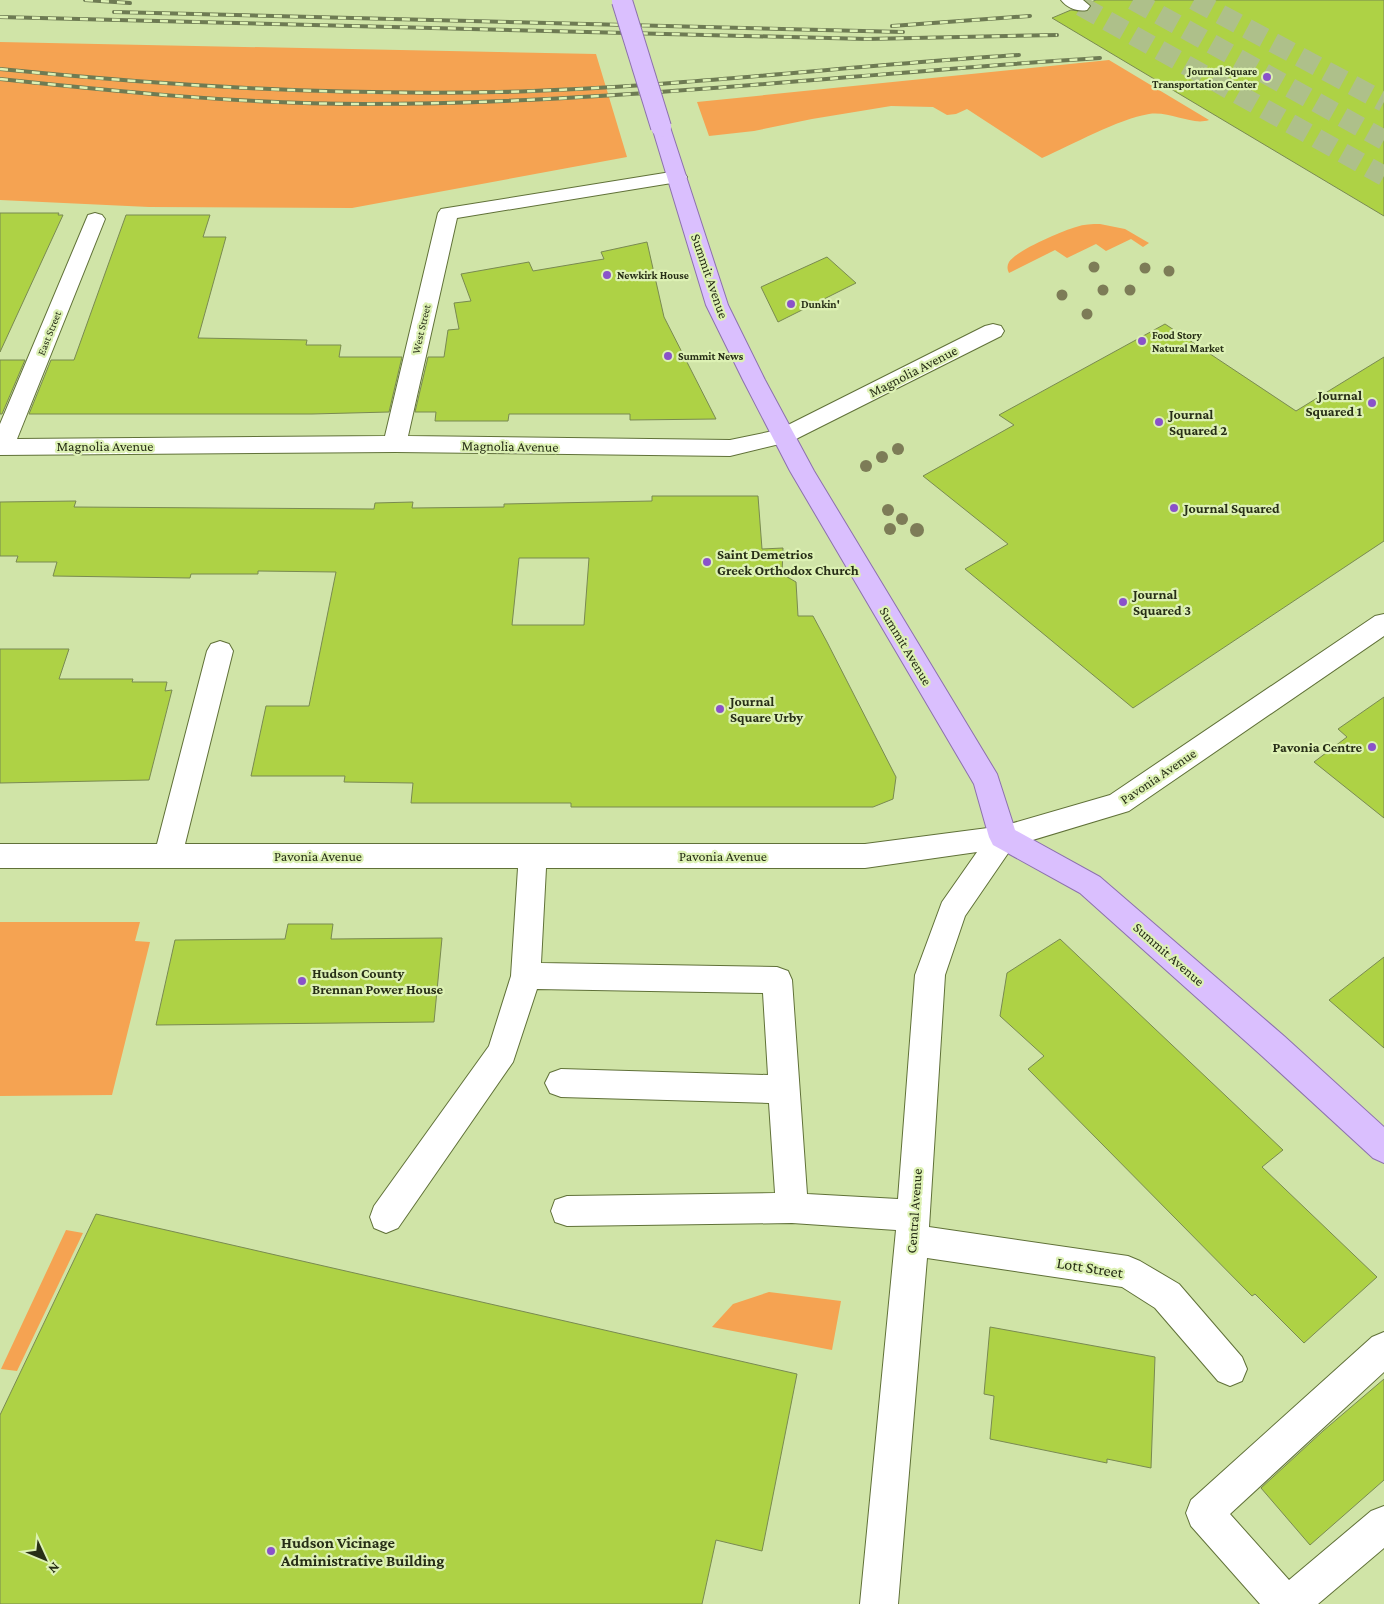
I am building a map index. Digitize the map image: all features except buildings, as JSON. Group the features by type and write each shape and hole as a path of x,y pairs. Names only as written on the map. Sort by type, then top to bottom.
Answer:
{"main road":[{"name":"Summit Avenue","path":"622,1 717,305 802,471 987,782 1003,837 1090,885 1384,1148"}],"street":[{"name":"West Street","path":"395,444 448,213 677,177"},
{"name":"East Street","path":"1,447 95,219"},
{"name":"Magnolia Avenue","path":"1,447 395,444 730,448 784,436 993,331"},
{"name":"Pavonia Avenue","path":"0,856 865,856 1003,837 1119,803 1384,624"},
{"path":"168,856 220,651"},
{"name":"Central Avenue","path":"879,1604 912,1227 930,976 952,911 1003,837"},
{"path":"386,1217 502,1052 526,976 533,855"},
{"path":"526,976 777,980 792,1208"},
{"path":"561,1083 784,1089"},
{"name":"Lott Street","path":"566,1211 792,1208 858,1213 912,1227 1128,1272 1167,1296 1230,1369"},
{"path":"1285,1604 1204,1512 1384,1349"},
{"path":"1289,1604 1384,1524"}],"shaded area":[{"path":"0,42 596,54 627,157 352,208 149,207 0,200"},
{"path":"1109,60 1209,120 1196,121 1149,114 1123,121 1042,158 967,109 956,114 947,115 933,107 891,106 754,131 709,136 697,102"},
{"path":"1088,224 1100,224 1125,229 1149,243 1143,247 1131,239 1106,251 1096,244 1067,258 1055,250 1009,273 1009,262 1030,247 1069,229"},
{"path":"0,922 140,922 135,941 150,942 112,1095 0,1096"},
{"path":"66,1230 83,1233 17,1371 1,1369"},
{"path":"769,1292 841,1301 832,1350 712,1327 733,1304"}],"tunnel":[{"path":"1133,0 1384,140"},
{"path":"1194,0 1384,102"},
{"path":"1081,6 1384,176"}],"railway":[{"path":"85,0 130,3"},
{"path":"114,12 903,32"},
{"path":"892,26 1030,16"},
{"path":"0,17 867,39 1057,35"},
{"path":"0,69 133,81 266,89 466,93 594,88 715,80 1019,55"},
{"path":"0,79 228,100 365,104 457,103 732,87 1100,58"}],"place":[{"name":"Journal Square Transportation Center","path":"1267,77"},
{"name":"Newkirk House","path":"607,275"},
{"name":"Dunkin'","path":"791,304"},
{"name":"Food Story Natural Market","path":"1142,341"},
{"name":"Summit News","path":"668,356"},
{"name":"Journal Squared 1","path":"1372,403"},
{"name":"Journal Squared 2","path":"1159,422"},
{"name":"Journal Squared","path":"1174,508"},
{"name":"Saint Demetrios Greek Orthodox Church","path":"707,562"},
{"name":"Journal Squared 3","path":"1123,602"},
{"name":"Journal Square Urby","path":"720,709"},
{"name":"Pavonia Centre","path":"1372,747"},
{"name":"Hudson County Brennan Power House","path":"302,981"},
{"name":"Hudson Vicinage Administrative Building","path":"271,1551"}]}
